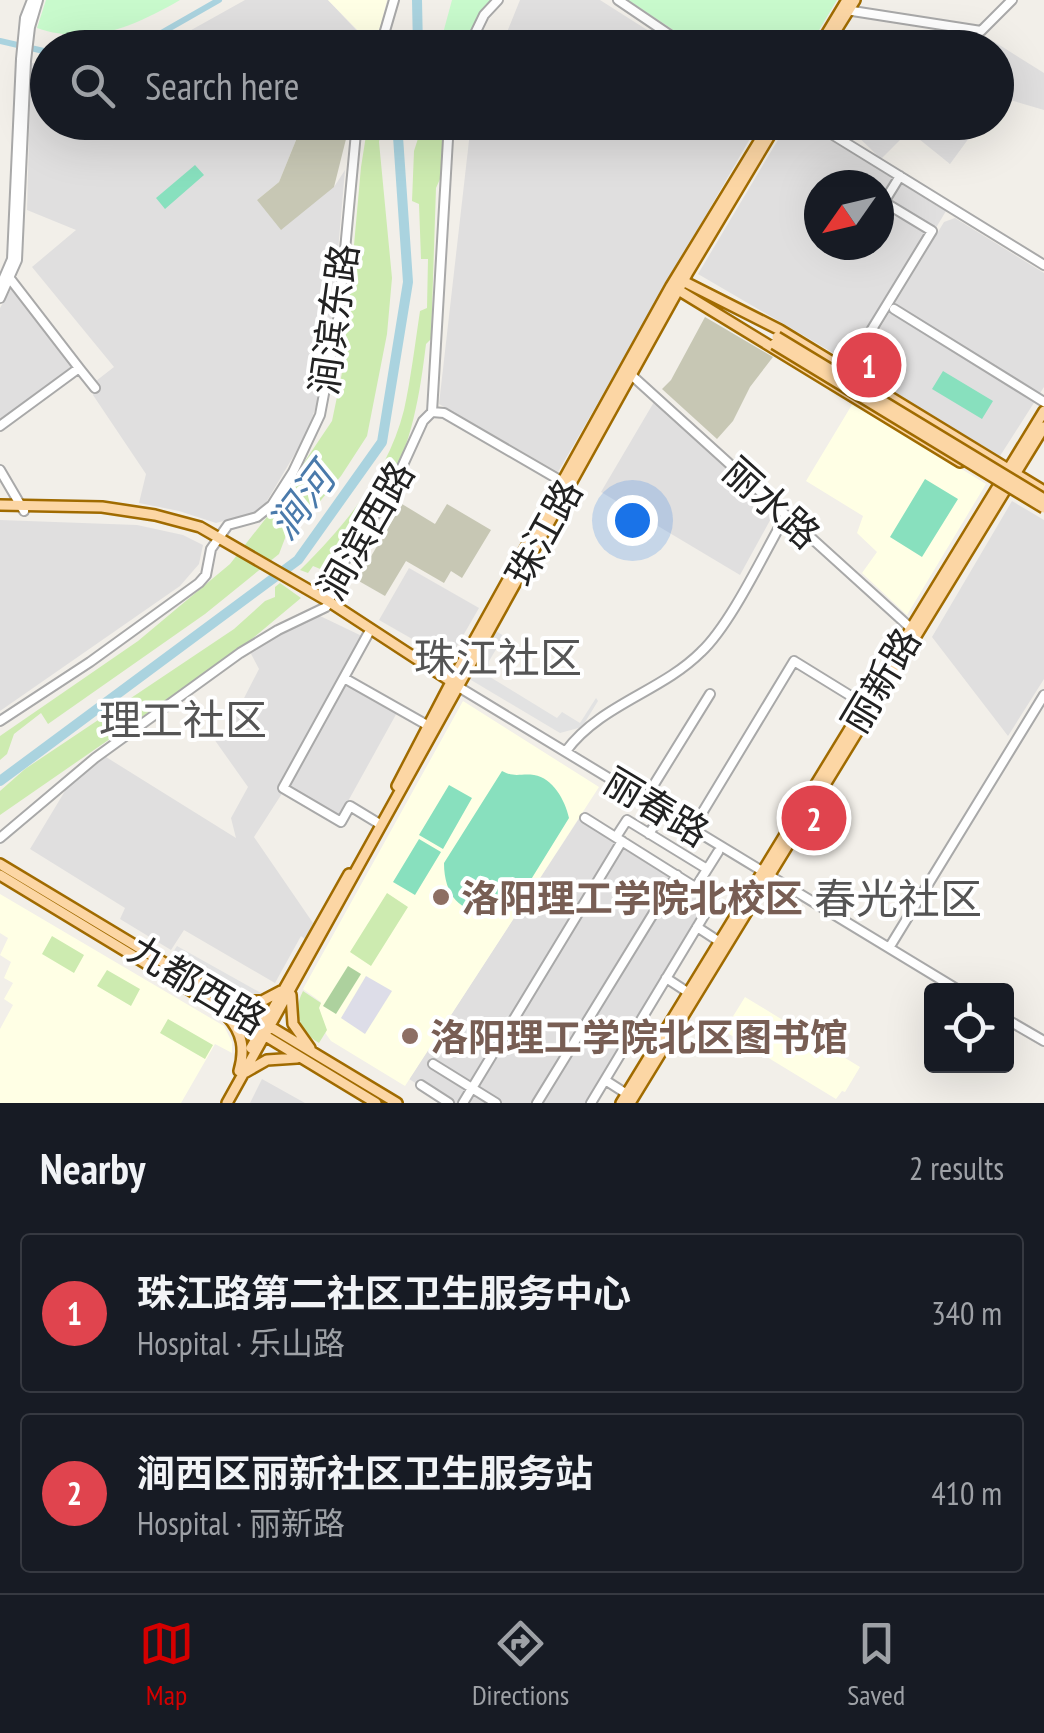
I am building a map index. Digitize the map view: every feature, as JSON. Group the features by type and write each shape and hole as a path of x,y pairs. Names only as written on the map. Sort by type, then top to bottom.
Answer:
{"main road":[{"path":"830,30 846,6 855,0"},
{"path":"835,30 846,6"},
{"name":"珠江路","path":"224,1103 428,725 761,140"},
{"name":"珠江路","path":"678,284 767,140"},
{"path":"678,284 699,287 847,370 1044,503"},
{"path":"678,284 690,296 779,354 1044,503"},
{"path":"699,287 776,341"},
{"path":"690,296 776,341 1044,503"},
{"name":"珠江路","path":"287,990 563,482 628,372"},
{"name":"丽新路","path":"1008,480 1044,411"},
{"name":"丽新路","path":"628,1099 1044,427"},
{"name":"丽春路","path":"0,508 99,512 152,520 219,539 452,684"},
{"name":"丽春路","path":"327,604 368,634 452,684"},
{"name":"九都西路","path":"0,864 376,1103"},
{"name":"九都西路","path":"0,875 222,1004"},
{"path":"287,990 293,1024 310,1058 280,1057 242,1072 242,1040 222,1004 262,1000 287,990"},
{"name":"九都西路","path":"310,1058 397,1103"}],"street":[{"path":"0,298 12,259 27,26 35,0"},
{"path":"385,30 394,0"},
{"path":"477,30 498,0"},
{"path":"618,0 662,30"},
{"path":"982,30 1012,0"},
{"path":"846,6 976,30"},
{"name":"涧滨东路","path":"219,539 228,524 265,513 293,472 320,415 339,314 355,140"},
{"name":"涧滨西路","path":"0,838 95,758 240,652 327,604 340,566 392,489 423,420 432,412 448,140"},
{"path":"841,140 1044,265"},
{"path":"847,370 932,232 884,202 900,176"},
{"path":"0,287 8,276"},
{"path":"8,276 95,388"},
{"path":"894,309 1044,402"},
{"path":"0,426 79,368"},
{"name":"丽水路","path":"628,372 915,631"},
{"path":"432,412 444,413 563,482"},
{"path":"0,470 22,509"},
{"path":"566,751 590,723 702,652 786,515"},
{"path":"0,721 200,583 219,539"},
{"path":"368,634 283,788 340,822 350,806 378,822"},
{"path":"694,828 794,661 868,707"},
{"path":"344,678 428,725"},
{"name":"丽春路","path":"452,684 948,983"},
{"path":"644,798 710,694"},
{"path":"889,948 1044,696"},
{"path":"649,834 664,810"},
{"path":"586,818 714,899 591,1103"},
{"path":"463,1103 627,820 707,870"},
{"path":"696,888 718,852"},
{"path":"538,1103 677,875"},
{"path":"697,927 723,944"},
{"path":"666,978 692,995"},
{"path":"1014,1024 1044,1042"},
{"path":"636,1028 661,1046"},
{"path":"433,1064 496,1103"},
{"path":"605,1080 628,1099"},
{"path":"421,1085 449,1103"}],"shaded area":[{"path":"245,0 328,0 356,30 191,30"},
{"path":"328,0 387,0 379,30 357,30"},
{"path":"520,0 600,0 647,30 508,30"},
{"path":"1014,54 1044,73 1044,110 1014,101"},
{"path":"30,100 30,140 296,140 279,182 257,200 334,187 345,170 331,332 320,395 306,435 261,511 216,523 139,503 146,474 93,395 96,381 114,367 32,267 76,230 27,210"},
{"path":"296,140 346,140 334,187 281,230 257,200 279,182"},
{"path":"469,140 749,140 558,472 439,404"},
{"path":"778,140 830,140 879,170 804,170 804,260 894,260 894,179 946,211 854,365 698,274"},
{"path":"861,140 900,140 881,159"},
{"path":"920,140 968,140 950,164"},
{"path":"955,218 1044,273 1044,387 1000,456 874,380 897,341 880,328 944,222"},
{"path":"12,287 74,367 0,422 0,308"},
{"path":"705,317 773,357 750,387 733,421 717,439 662,389 671,380"},
{"path":"654,402 774,513 740,575 601,492"},
{"path":"853,403 986,484 907,615 862,573 877,552 857,533 863,516 806,481"},
{"path":"1012,501 1044,520 1044,679 1008,736 932,637"},
{"path":"402,504 435,524 447,504 491,530 462,578 451,571 444,583 406,561 385,596 357,580"},
{"path":"0,520 137,525 183,535 203,545 199,564 180,586 0,711"},
{"path":"409,568 479,608 449,660 379,620"},
{"path":"316,614 366,638 344,678 399,709 336,823 283,792 254,837 313,923 305,939 301,936 275,983 184,930 171,950 120,919 125,908 30,849 68,786 106,757 236,838 231,818 248,787 214,739 226,733 259,669 250,652"},
{"path":"494,630 504,636 489,661 490,677 557,718 562,712 580,723 596,698 598,701 582,727 560,733 466,677"},
{"name":"洛阳理工学院北校区","path":"463,701 599,787 405,1086 331,1041 319,1007 321,1002 303,989"},
{"path":"582,814 714,899 591,1103 448,1103 409,1079"},
{"path":"0,894 224,1026 232,1042 232,1053 215,1044 181,1103 0,1103 0,1029 13,1005 4,999 13,983 4,978 11,962 0,955 8,938 0,933"},
{"path":"177,946 261,993 256,1003 173,952"},
{"path":"366,976 392,991 365,1034 341,1018"},
{"path":"745,997 860,1067 845,1092 836,1099 724,1031"},
{"path":"262,1079 305,1103 250,1103"}],"green space":[{"path":"46,0 180,0 114,30 37,28"},
{"path":"452,0 491,0 472,30 444,30"},
{"path":"628,0 837,0 819,30 673,30"},
{"path":"365,140 379,140 392,278 387,334 367,436 341,476 307,517 287,533 279,554 205,614 48,724 41,713 14,734 7,754 0,760 0,736 138,641 230,564 332,421 343,368"},
{"path":"418,140 446,140 448,161 436,188 431,339 426,344 418,400 395,472 331,562 326,583 322,581 325,571 313,566 308,573 300,570 349,516 387,455 404,410 420,311 427,308 428,259 421,259 419,204 412,201"},
{"path":"195,165 204,175 165,209 156,198"},
{"path":"943,371 993,401 982,419 932,389"},
{"path":"925,479 958,499 922,557 890,537"},
{"path":"280,583 301,598 240,649 0,815 0,791 25,769 234,629 275,597 275,587"},
{"path":"502,771 547,780 561,797 569,818 514,907 487,913 464,907 456,900 449,891 444,863"},
{"path":"449,785 472,798 443,849 419,835"},
{"path":"419,839 441,852 415,895 393,882"},
{"path":"387,893 408,907 371,966 350,952"},
{"path":"52,936 84,955 74,973 42,954"},
{"path":"348,966 361,974 336,1014 323,1006"},
{"path":"107,970 140,989 131,1006 97,986"},
{"path":"303,991 321,1003 319,1008 327,1030 319,1043 300,1020 298,1006"},
{"path":"168,1019 213,1045 205,1059 160,1033"}],"waterway":[{"path":"166,30 219,0"},
{"name":"涧河","path":"417,0 418,30"},
{"path":"0,41 30,48"},
{"name":"涧河","path":"0,781 298,560 382,442 408,282 398,140"}],"place":[{"name":"珠江路第二社区卫生服务中心","path":"869,365"},
{"name":"涧西区丽新社区卫生服务站","path":"814,818"},
{"name":"洛阳理工学院北校区","path":"441,897"},
{"name":"洛阳理工学院北区图书馆","path":"410,1036"}],"district":[{"name":"珠江社区","path":"498,657"},
{"name":"理工社区","path":"183,719"},
{"name":"春光社区","path":"898,898"}]}
